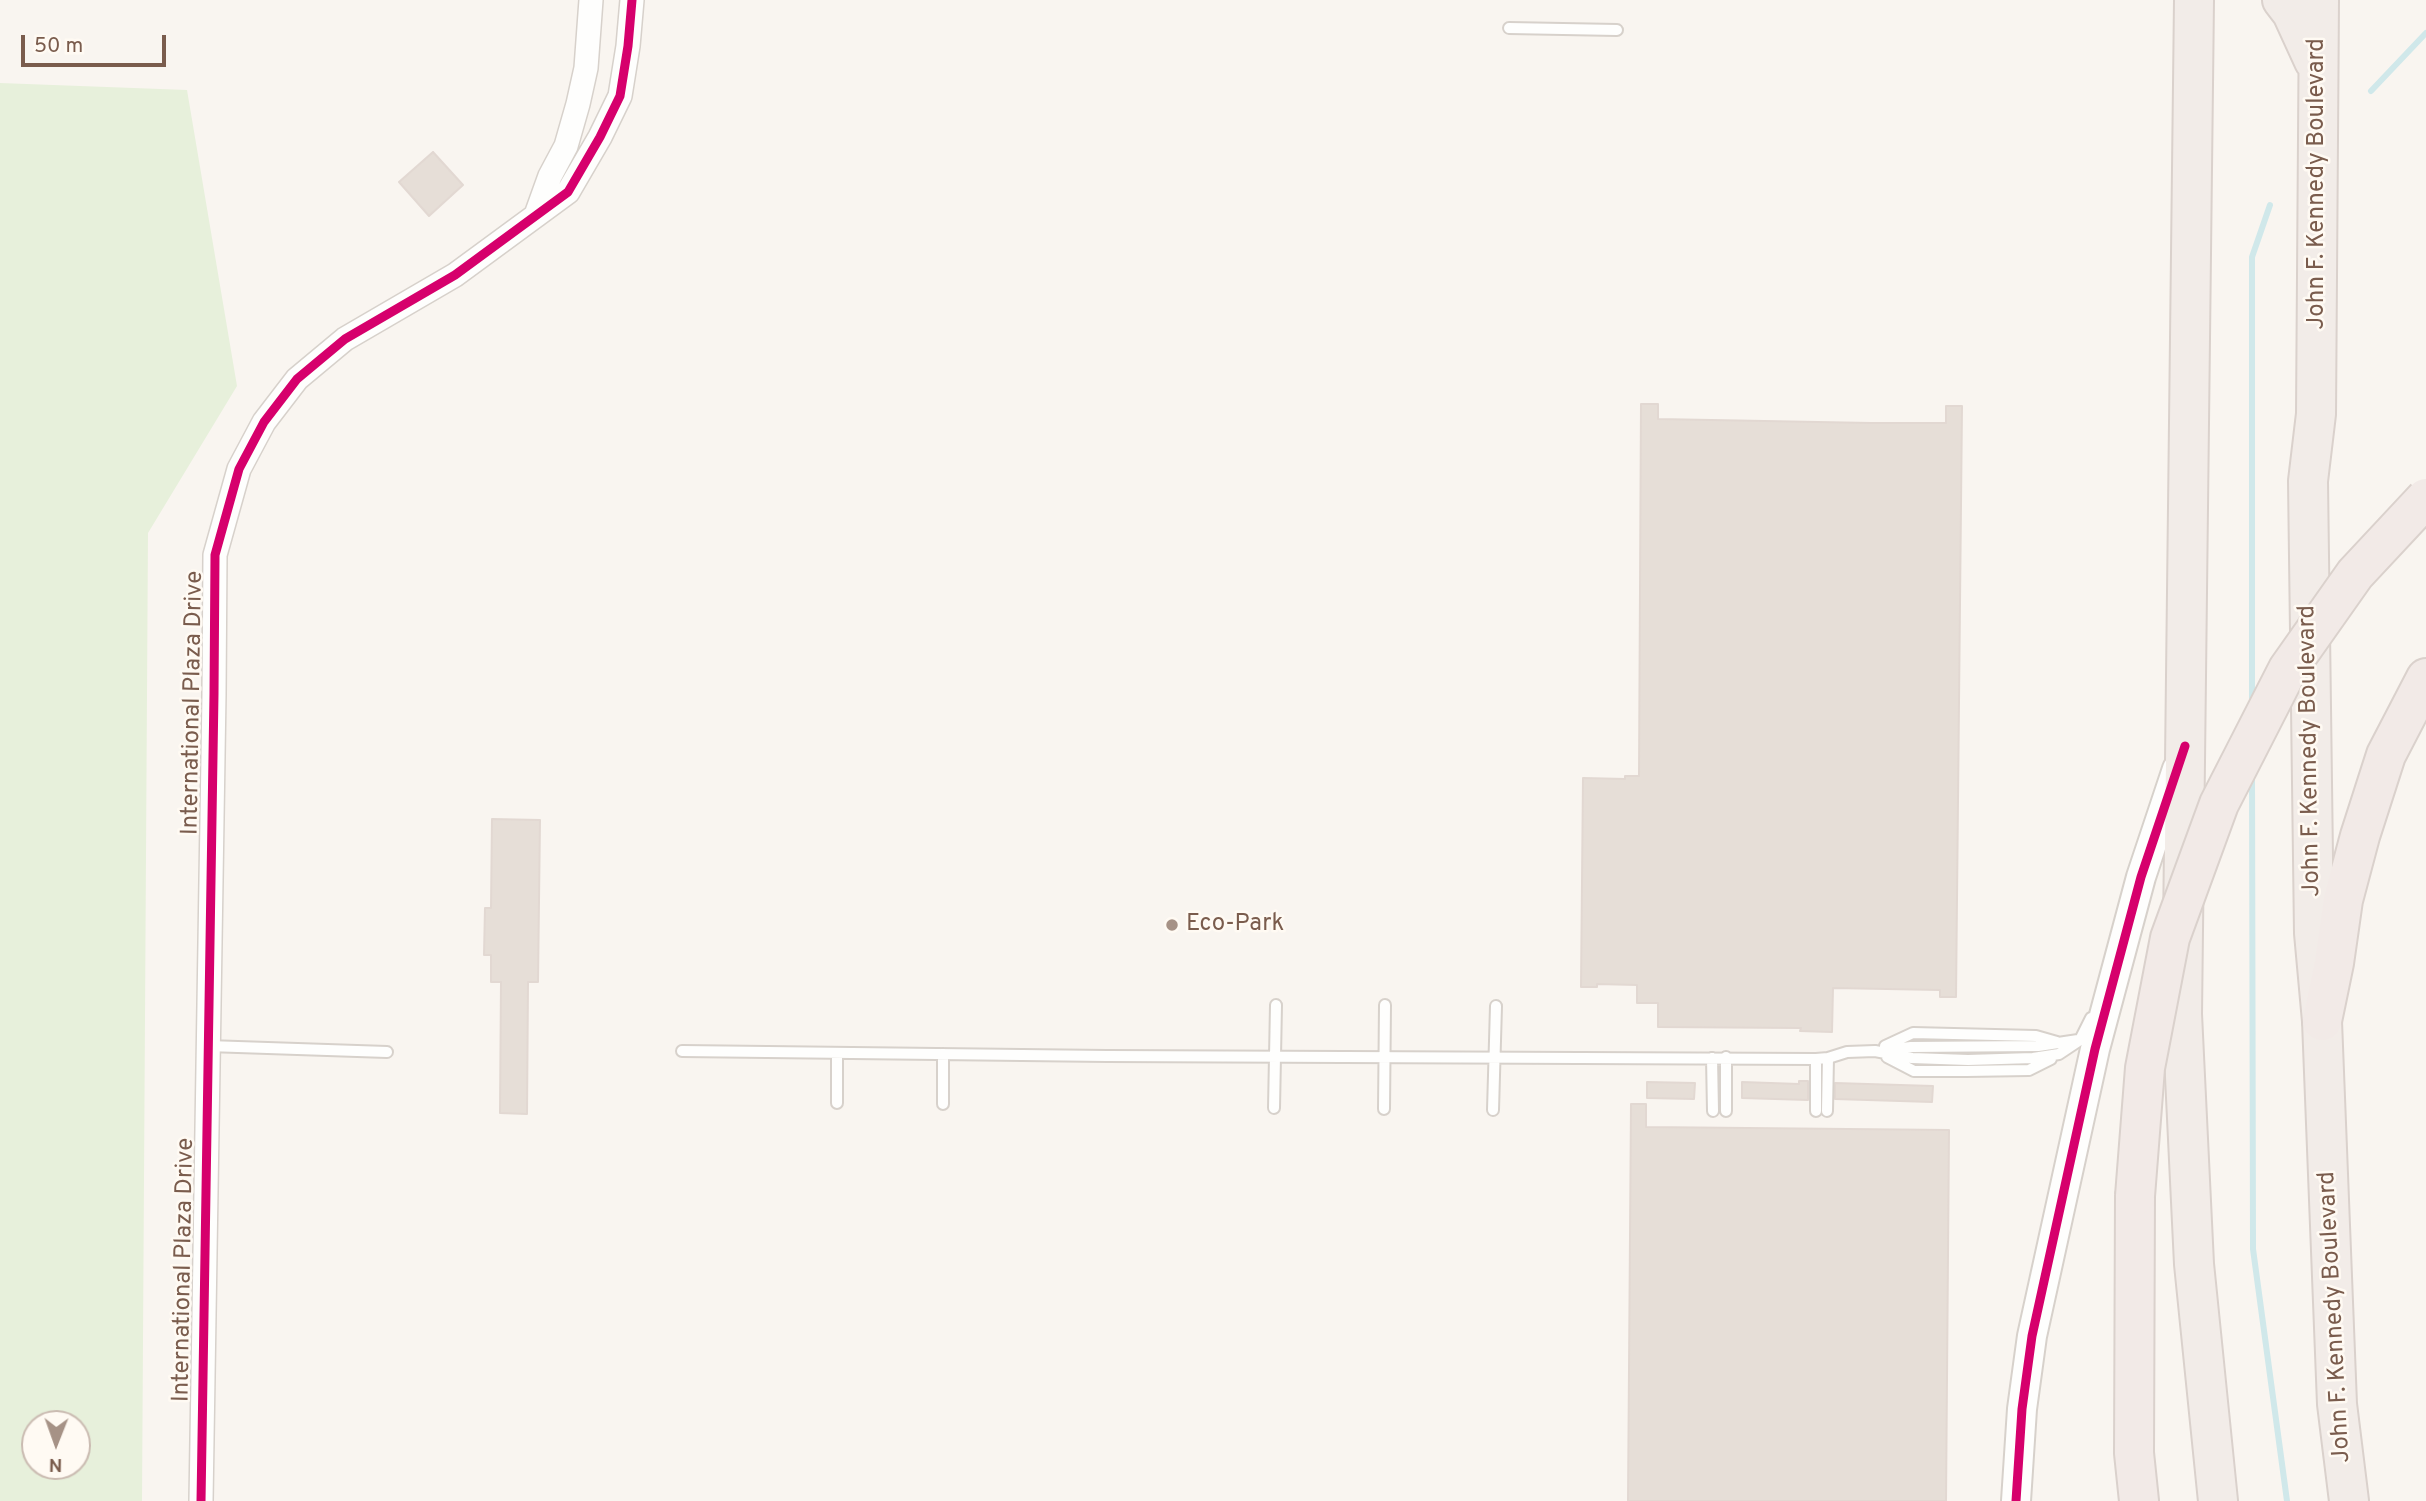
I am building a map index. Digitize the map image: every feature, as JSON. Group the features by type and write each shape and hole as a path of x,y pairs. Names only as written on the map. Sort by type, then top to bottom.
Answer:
{"highway":[{"path":"2281,0 2292,13 2318,70"},
{"path":"2299,0 2318,70"},
{"name":"John F. Kennedy Boulevard","path":"2319,0 2316,414 2308,492 2314,933 2322,1021 2337,1404 2349,1501"},
{"path":"2200,7 2182,1014 2194,1264 2218,1501"},
{"path":"2139,1501 2134,1453 2135,1196 2146,1068 2170,938 2219,804 2288,670 2355,574 2426,498"},
{"path":"2322,1021 2343,900 2360,836 2386,755 2426,678"}],"street":[{"path":"536,215 550,176 566,146 578,104 586,68 591,0"},
{"name":"International Plaza Drive","path":"201,1501 215,555 239,469 264,422 297,379 345,339 455,275 568,191 600,137 620,96 632,0"},
{"path":"2016,1501 2022,1409 2032,1336 2095,1049 2141,877 2185,746"}],"lane":[{"path":"1509,29 1617,30"},
{"path":"682,1051 1822,1058 1847,1052 1875,1051 1912,1058 2033,1058 2080,1040 2101,993 2122,924 2141,877"},
{"path":"1274,1108 1276,1004"},
{"path":"1384,1110 1385,1005"},
{"path":"1493,1110 1496,1006"},
{"path":"1875,1051 1913,1033 2036,1036 2060,1049"},
{"path":"208,1046 387,1052"},
{"path":"837,1053 837,1103"},
{"path":"943,1054 943,1104"},
{"path":"1726,1057 1726,1111"},
{"path":"1712,1058 1713,1111"},
{"path":"1821,1111 1822,1058"}],"green space":[{"path":"0,83 187,90 237,386 148,533 142,1501 0,1501"}],"building":[{"path":"433,152 463,185 429,216 399,182"},
{"path":"1641,404 1658,404 1658,419 1871,423 1946,423 1946,406 1962,406 1956,997 1940,997 1940,990 1833,988 1832,1032 1800,1031 1801,1028 1658,1027 1658,1003 1637,1003 1637,985 1597,984 1597,987 1581,987 1583,778 1625,779 1625,776 1639,776"},
{"path":"492,819 540,820 538,982 528,982 527,1114 500,1113 501,982 491,982 491,955 484,955 485,908 491,908"},
{"path":"1799,1081 1808,1081 1808,1100 1742,1098 1742,1082 1799,1084"},
{"path":"1647,1082 1695,1083 1694,1099 1647,1098"},
{"path":"1835,1083 1933,1086 1932,1102 1835,1099"},
{"path":"1631,1104 1646,1104 1646,1127 1949,1130 1946,1501 1628,1501"}],"waterway":[{"path":"2371,91 2426,33"},
{"path":"2252,704 2252,257 2270,205"},
{"path":"2252,775 2253,1249 2287,1501"}],"cycle path":[{"path":"201,1501 215,555 239,469 264,422 297,379 345,339 455,275 568,192 620,96 632,0"},
{"path":"2016,1501 2022,1409 2032,1336 2095,1049 2141,877 2185,746"}],"place":[{"name":"Eco-Park","path":"1172,925"}]}
